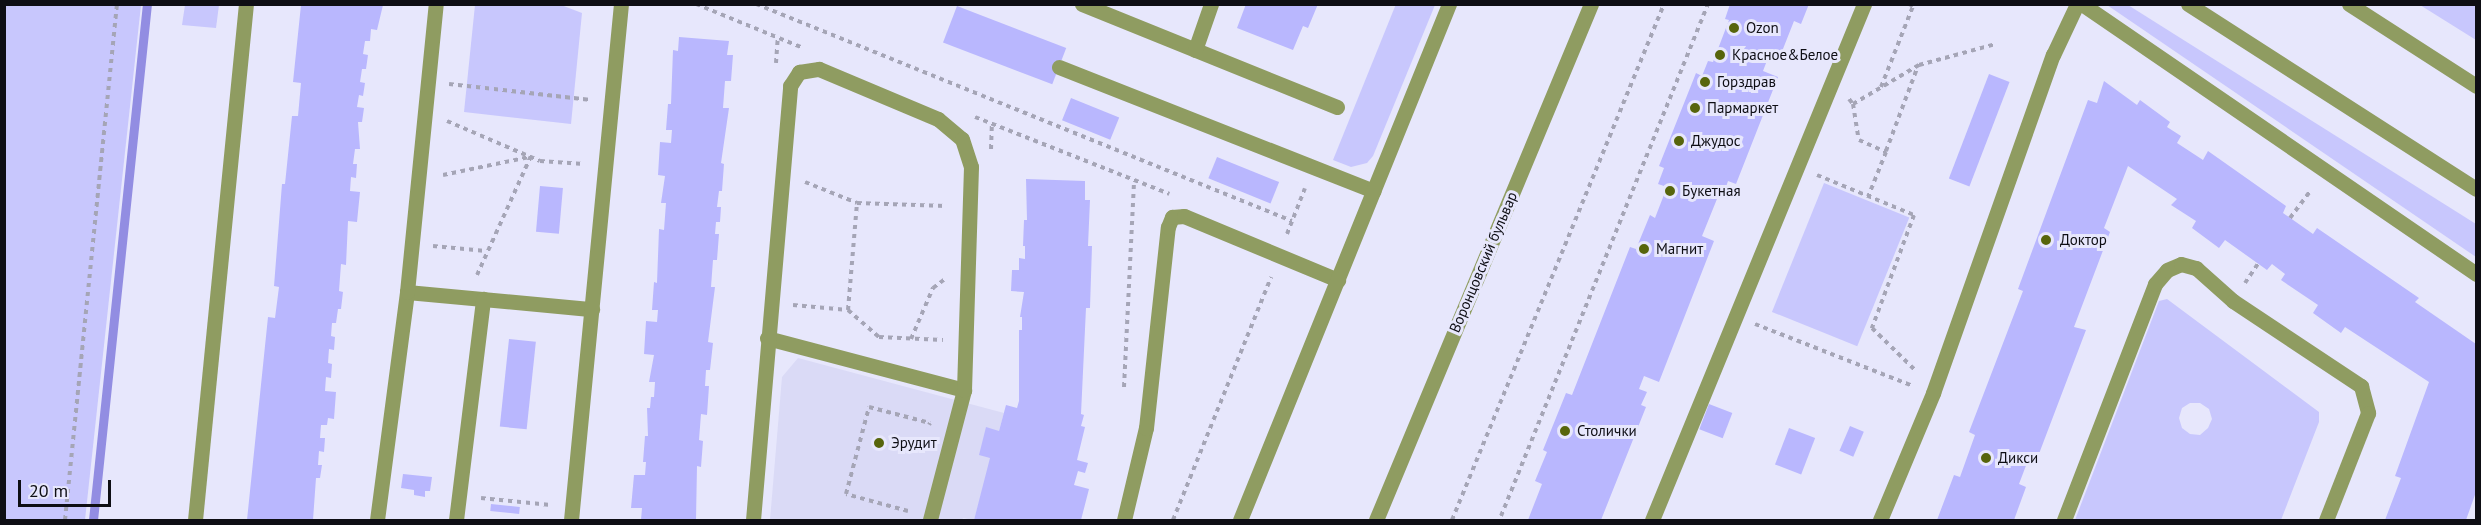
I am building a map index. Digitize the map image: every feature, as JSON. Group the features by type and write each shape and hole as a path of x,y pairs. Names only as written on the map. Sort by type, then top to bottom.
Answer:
{"street":[{"path":"195,520 246,4"},
{"path":"377,520 407,292 436,4"},
{"path":"571,520 621,4"},
{"path":"1082,4 1337,107"},
{"path":"1195,50 1211,4"},
{"path":"1240,520 1449,4"},
{"name":"Воронцовский бульвар","path":"1376,520 1591,4"},
{"path":"1652,520 1863,4"},
{"path":"1880,520 1933,393 2053,55 2077,4"},
{"path":"2082,4 2476,274"},
{"path":"2188,4 2476,189"},
{"path":"2349,4 2476,86"},
{"path":"1059,67 1373,191"},
{"path":"753,520 790,86 800,72 819,69 938,119 962,139 971,167 964,390 930,520"},
{"path":"1124,520 1146,428 1169,221 1178,215 1184,216 1338,280"},
{"path":"2064,520 2155,284 2167,270 2181,264 2196,268 2233,302 2361,386 2368,413 2326,520"},
{"path":"407,292 592,309"},
{"path":"456,520 483,299"},
{"path":"767,338 964,390"}],"path":[{"path":"65,520 117,4"},
{"path":"756,4 1292,221"},
{"path":"1452,520 1664,4"},
{"path":"1501,516 1708,4"},
{"path":"1881,87 1913,6 1909,4"},
{"path":"1853,104 1919,65 1996,45"},
{"path":"1868,197 1919,65"},
{"path":"445,83 575,98"},
{"path":"1844,92 1853,104 1859,140 1886,152"},
{"path":"440,118 540,160 581,164"},
{"path":"436,176 531,156"},
{"path":"475,280 486,251 531,156"},
{"path":"1798,164 1813,170 1819,178 1914,215 1872,328 1915,367"},
{"path":"1173,520 1280,255 1312,167"},
{"path":"2290,218 2324,172"},
{"path":"781,180 811,183 858,203 970,207"},
{"path":"1124,389 1134,181"},
{"path":"848,310 858,203"},
{"path":"441,247 486,251"},
{"path":"911,339 933,288 953,272 967,272"},
{"path":"770,303 848,310 879,337 965,341"},
{"path":"1751,323 1911,385"},
{"path":"909,500 906,511 846,494 869,407 930,423 927,434"},
{"path":"473,497 555,506"}],"shaded area":[{"path":"1396,4 1435,5 1373,156 1367,163 1351,167 1333,160"},
{"path":"4,5 141,5 85,520 5,520"},
{"path":"185,5 219,5 216,28 182,25"},
{"path":"475,5 561,5 582,13 571,124 464,112"},
{"path":"2107,5 2128,5 2476,224 2476,257"},
{"path":"2420,5 2476,5 2476,40"},
{"path":"1824,183 1909,217 1857,346 1772,312"},
{"path":"2167,299 2319,412 2319,422 2281,520 2075,520 2159,301","holes":["2190,403 2200,403 2209,409 2212,419 2208,428 2200,435 2190,434 2182,428 2179,418 2182,408"]},
{"name":"Эрудит","path":"798,358 1004,413 974,520 963,518 962,520 770,520 782,377"}],"building":[{"path":"1246,4 1318,4 1308,28 1303,26 1293,50 1237,28"},
{"path":"1730,4 1809,4 1801,24 1794,21 1781,54 1771,50 1763,71 1778,77 1736,184 1728,181 1723,196 1719,194 1702,236 1714,241 1659,382 1644,376 1639,389 1647,392 1641,405 1646,407 1601,520 1528,520 1542,484 1535,481 1547,452 1543,450 1566,393 1572,395 1630,247 1636,249 1650,215 1655,218 1667,187 1658,184 1664,168 1659,166 1696,73 1702,76 1708,61 1713,62 1729,20 1725,19"},
{"path":"301,5 383,5 377,30 371,29 370,41 365,41 363,54 368,55 366,69 362,69 360,82 365,83 363,96 359,95 357,107 364,108 362,122 358,122 360,149 355,149 353,164 357,164 356,178 351,177 350,191 360,192 357,222 348,221 346,265 341,264 339,291 343,292 341,309 338,309 336,323 332,323 331,336 335,337 334,350 329,349 328,363 332,364 331,378 326,377 325,391 336,392 334,419 328,418 327,425 321,425 320,438 325,438 324,452 319,451 318,465 322,465 320,478 316,478 313,520 247,520 268,317 275,318 279,287 274,286 282,184 285,184 292,116 298,116 301,83 293,82"},
{"path":"957,6 1066,48 1052,84 943,42"},
{"path":"679,37 729,41 727,55 733,55 731,81 725,81 723,108 729,108 721,163 724,164 722,191 719,191 717,207 721,207 720,222 716,222 715,234 719,234 717,260 713,260 711,287 715,287 708,342 713,343 710,370 706,370 705,386 709,386 707,415 701,414 699,440 703,441 701,467 697,466 696,520 641,520 642,508 631,508 634,475 645,475 646,462 643,462 645,436 648,436 647,408 650,408 651,397 654,397 655,382 649,382 654,355 644,354 646,321 657,322 658,310 652,310 654,282 657,283 659,229 664,230 666,203 661,203 665,176 658,175 660,142 671,143 672,130 666,130 668,104 671,104 673,50 678,51"},
{"path":"1989,74 2010,82 1969,186 1949,179"},
{"path":"2104,81 2137,105 2140,100 2170,122 2167,127 2181,136 2177,143 2203,160 2208,151 2286,206 2283,213 2313,234 2317,228 2419,298 2415,302 2476,344 2476,492 2466,520 2385,520 2401,478 2395,476 2429,382 2345,327 2341,333 2313,313 2318,305 2281,280 2285,274 2272,264 2267,270 2225,240 2219,248 2192,228 2196,221 2171,205 2177,199 2128,166 2104,228 2110,232 2074,327 2086,330 2037,459 2030,455 2019,484 2026,487 2014,520 1937,520 1954,475 1960,477 1975,435 1969,432 2023,291 2018,289 2088,100 2097,103"},
{"path":"1071,98 1119,117 1110,140 1062,120"},
{"path":"1217,157 1279,182 1271,203 1208,178"},
{"path":"1026,179 1085,181 1085,200 1090,200 1088,246 1092,246 1090,308 1086,308 1081,414 1084,415 1081,426 1085,427 1077,460 1088,463 1085,473 1078,471 1074,485 1089,489 1081,520 974,520 990,458 979,455 986,427 999,431 1006,405 1017,408 1019,401 1019,330 1022,330 1022,317 1020,317 1024,292 1011,291 1012,270 1019,270 1019,258 1025,259 1025,246 1023,246 1024,220 1027,220"},
{"path":"540,186 563,188 559,234 536,232"},
{"path":"509,339 536,342 527,429 500,427"},
{"path":"1709,404 1732,413 1723,438 1699,429"},
{"path":"1850,426 1864,432 1853,457 1839,451"},
{"path":"1789,428 1815,438 1801,474 1775,464"},
{"path":"403,474 432,477 430,491 425,491 425,497 414,495 414,490 401,488"},
{"path":"491,504 520,507 519,514 490,511"}],"waterway":[{"path":"93,520 147,4"}],"place":[{"name":"Ozon","path":"1734,28"},
{"name":"Красное&Белое","path":"1720,55"},
{"name":"Горздрав","path":"1705,82"},
{"name":"Пармаркет","path":"1695,108"},
{"name":"Джудос","path":"1679,141"},
{"name":"Букетная","path":"1670,191"},
{"name":"Доктор","path":"2046,240"},
{"name":"Магнит","path":"1644,249"},
{"name":"Столички","path":"1565,431"},
{"name":"Эрудит","path":"879,443"},
{"name":"Дикси","path":"1986,458"}]}
